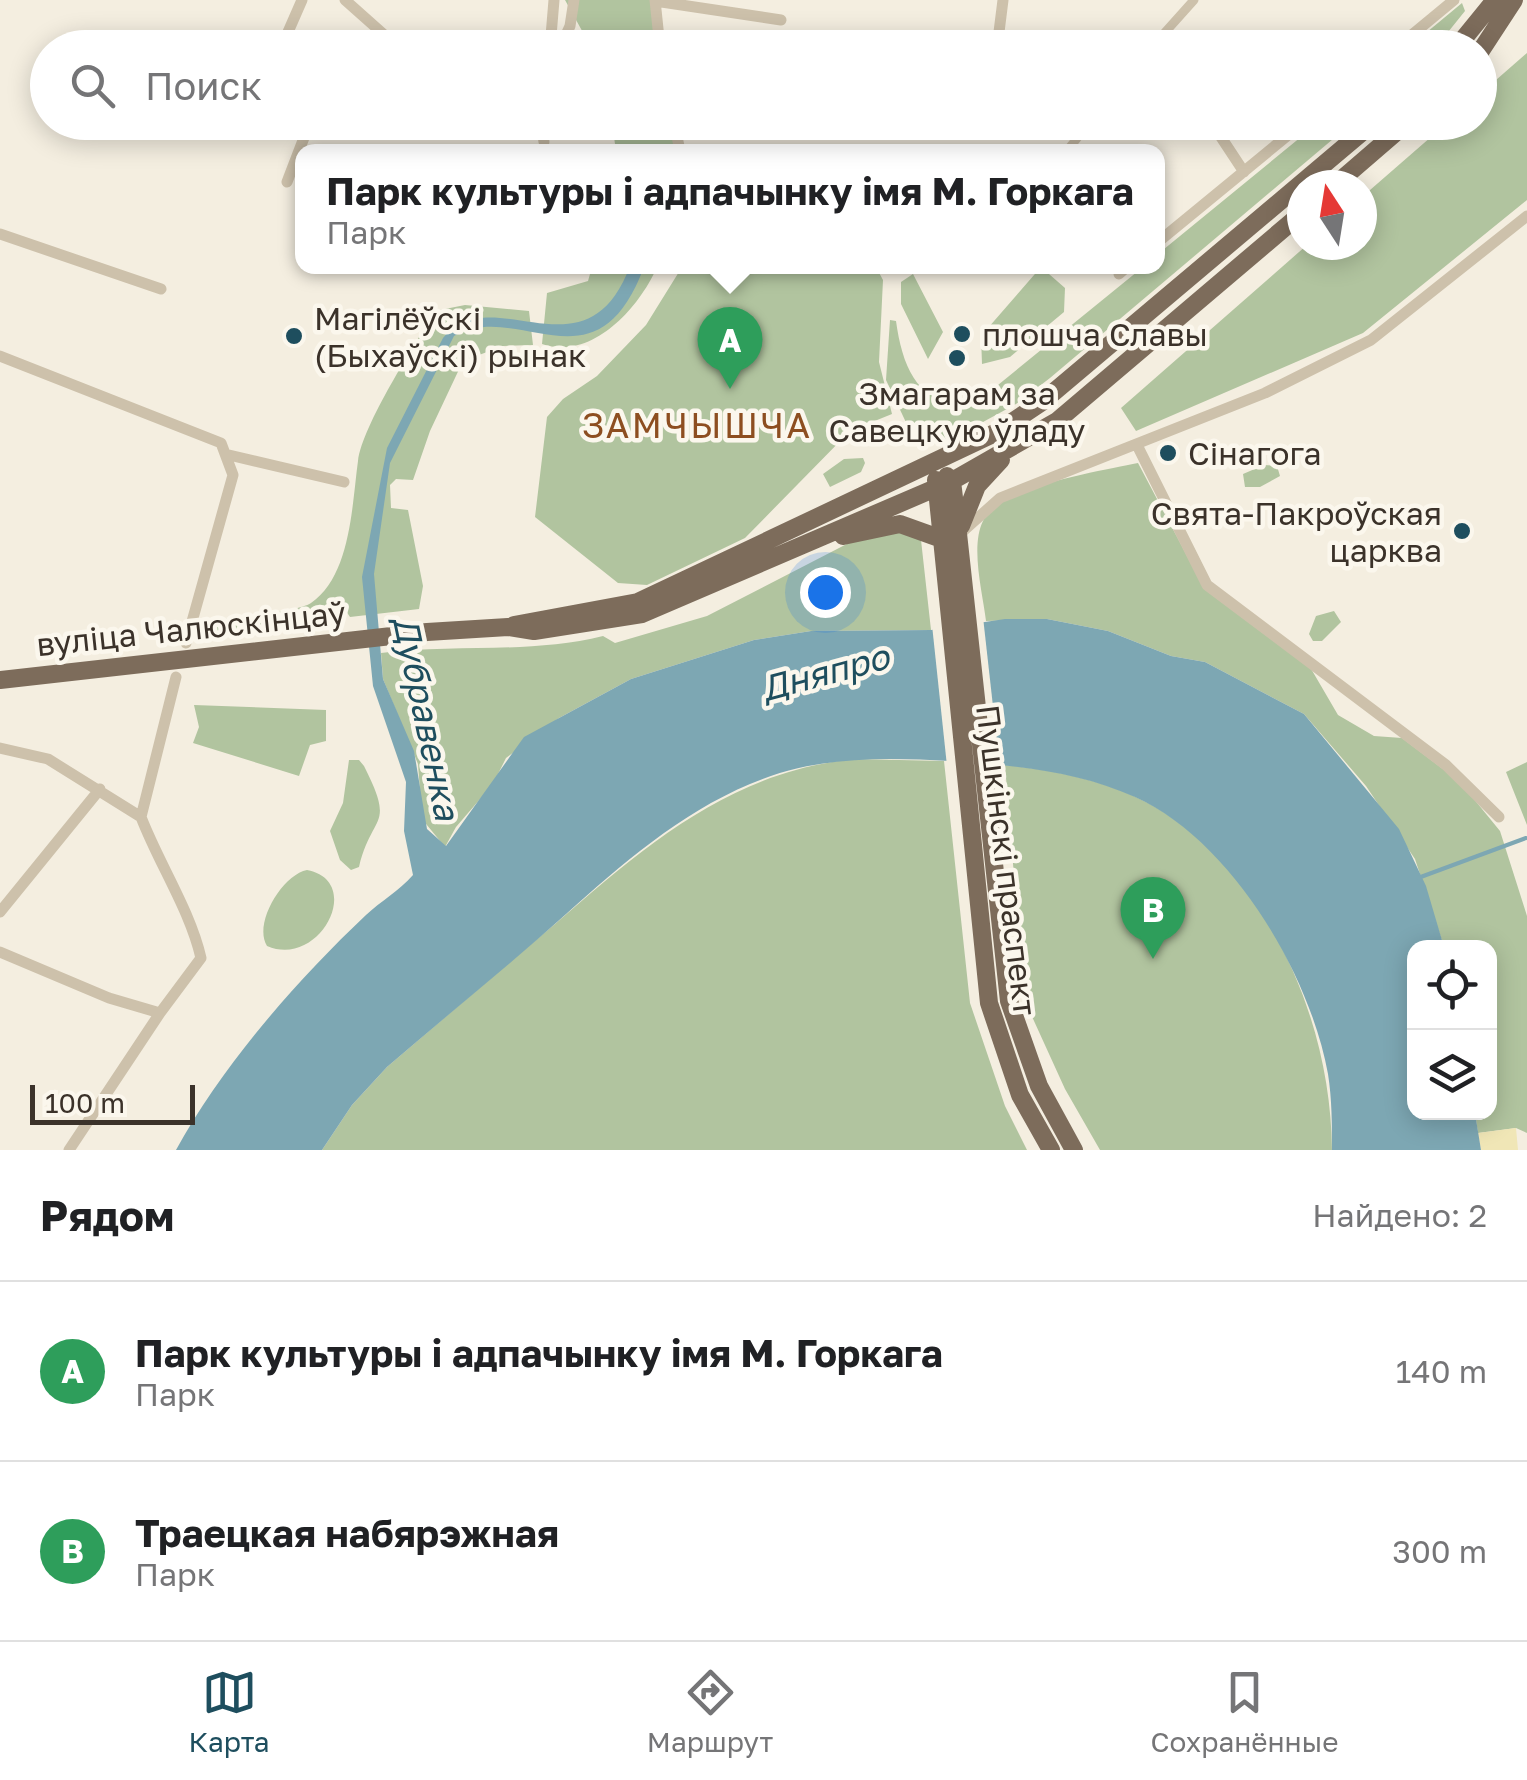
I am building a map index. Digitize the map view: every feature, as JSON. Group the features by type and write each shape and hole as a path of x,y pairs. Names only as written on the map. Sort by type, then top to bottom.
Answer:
{"main road":[{"path":"1499,28 1514,0"},
{"path":"1497,31 1522,0"},
{"path":"1470,30 1492,3"},
{"name":"вуліца Чалюскінцаў","path":"0,680 150,661 508,626 536,617 638,602 936,465 1042,402 1353,140"},
{"path":"1352,170 1387,140"},
{"path":"1008,452 1058,421 1287,226"},
{"name":"вуліца Чалюскінцаў","path":"508,626 534,631 642,614 944,485 1008,452"},
{"name":"Пушкінскі праспект","path":"948,537 969,500 1008,452"},
{"name":"Пушкінскі праспект","path":"936,465 944,485 999,1002 1020,1095 1051,1150"},
{"path":"767,560 887,524 948,537"},
{"name":"Пушкінскі праспект","path":"999,1002 1074,1150"}],"street":[{"path":"289,30 302,0"},
{"path":"344,0 378,30"},
{"path":"552,30 554,0"},
{"path":"568,30 574,0"},
{"path":"1000,30 1003,0"},
{"path":"1169,30 1194,0"},
{"path":"1418,30 1454,0"},
{"path":"658,30 655,1 781,20"},
{"path":"1223,140 1244,172"},
{"path":"1165,236 1282,140"},
{"path":"287,182 295,161"},
{"path":"948,537 1000,498 1265,392 1370,340 1527,216"},
{"path":"0,234 161,289"},
{"path":"0,356 221,443 233,475 186,643"},
{"path":"1137,445 1207,585 1446,765 1499,817"},
{"path":"228,456 344,482"},
{"path":"989,475 990,488 1000,498"},
{"path":"141,817 176,678"},
{"path":"0,748 48,759 141,817 164,876 190,920 201,958 69,1150"},
{"path":"0,912 100,789"},
{"path":"0,952 108,998 160,1013"}],"green space":[{"path":"565,0 650,0 655,30 582,30"},
{"path":"1462,3 1465,11 1450,30 1429,30"},
{"path":"1527,53 1527,200 1363,333 1136,431 1121,408 1290,260 1377,260 1377,184 1427,140 1497,140 1497,79"},
{"path":"614,140 673,140 674,144 615,144"},
{"path":"1297,140 1332,140 1296,170 1287,170 1287,178 1016,404 939,446 911,433 886,380 890,320 896,321 904,357 919,385 930,395 961,402 982,398 1134,274 1165,274 1165,248"},
{"path":"590,274 654,274 626,314 596,338 561,347 542,344 547,293 588,281"},
{"path":"678,274 880,274 883,280 879,362 892,414 850,431 745,538 647,585 618,583 535,517 547,417 563,399 597,376 646,325"},
{"path":"913,274 943,332 928,359 901,304 901,282"},
{"path":"1035,274 1049,274 1065,288 1064,312 1010,357 982,364 981,336"},
{"path":"465,305 529,311 533,345 503,346 463,361 430,431 413,480 396,479 390,485 391,508 408,510 423,586 419,609 350,617 344,608 333,608 323,617 193,639 198,622 303,607 324,591 342,558 358,461 369,427 435,311"},
{"path":"863,458 865,463 861,472 830,487 823,474 844,459"},
{"path":"1138,463 1204,588 1310,667 1338,715 1374,736 1402,738 1460,782 1500,831 1527,916 1527,1133 1516,1128 1478,1133 1476,1120 1497,1120 1497,940 1442,940 1415,859 1366,786 1304,714 1205,662 1171,656 1108,631 1047,619 986,621 978,571 983,521 1009,498 1077,476"},
{"path":"1264,465 1277,466 1280,476 1260,487 1245,487 1243,474"},
{"path":"890,526 921,540 931,630 811,631 754,640 631,679 559,718 506,758 493,784 456,827 445,847 422,819 418,764 383,679 381,653 548,645 603,636 615,643 707,616 870,532"},
{"path":"1334,611 1341,622 1322,641 1313,641 1309,634 1316,616"},
{"path":"194,705 326,710 326,741 310,745 299,776 193,743 199,727"},
{"path":"855,759 944,761 970,1003 1005,1106 1027,1150 322,1150 352,1105 387,1067 657,840 693,816 769,779 810,766"},
{"path":"349,760 359,760 364,766 380,811 359,867 351,870 340,860 330,831 343,803"},
{"path":"1527,762 1527,825 1506,772"},
{"path":"1005,765 1088,780 1147,803 1203,843 1237,878 1289,962 1307,1007 1321,1055 1332,1150 1100,1150 1065,1089 1024,999"},
{"path":"307,870 324,877 333,890 329,921 304,945 286,950 267,946 264,926 272,902 288,881"}],"sand":[{"path":"1516,1128 1518,1150 1481,1150 1478,1133"}],"water":[{"name":"Дняпро","path":"626,274 640,274 625,305 603,327 580,335 479,328 454,336 390,463 374,574 383,679 414,751 427,829 446,846 524,737 631,679 754,640 811,631 931,630 1005,619 1047,619 1108,631 1171,656 1205,662 1304,714 1399,829 1426,886 1442,940 1407,940 1407,1120 1476,1120 1481,1150 1332,1150 1328,1074 1304,995 1261,914 1234,877 1170,817 1135,797 1068,775 997,765 899,759 824,763 774,775 724,796 675,825 608,877 387,1067 352,1105 322,1150 176,1150 238,1056 287,996 366,915 413,875 404,831 406,782 373,686 362,577 387,448 443,338 464,322 487,317 565,324 589,318 611,300"}],"pier":[{"path":"983,617 1000,769 947,766 932,625"}],"waterway":[{"path":"1418,878 1526,838"}],"place":[{"name":"плошча Славы","path":"962,334"},
{"name":"Магілёўскі (Быхаўскі) рынак","path":"294,336"},
{"name":"Змагарам за Савецкую ўладу","path":"957,358"},
{"name":"Парк культуры і адпачынку імя М. Горкага","path":"730,389"},
{"name":"Сінагога","path":"1168,453"},
{"name":"Свята-Пакроўская царква","path":"1462,531"},
{"name":"Траецкая набярэжная","path":"1153,959"}],"district":[{"name":"ЗАМЧЫШЧА","path":"697,425"}],"water label":[{"name":"Дубравенка","path":"427,718"}]}
